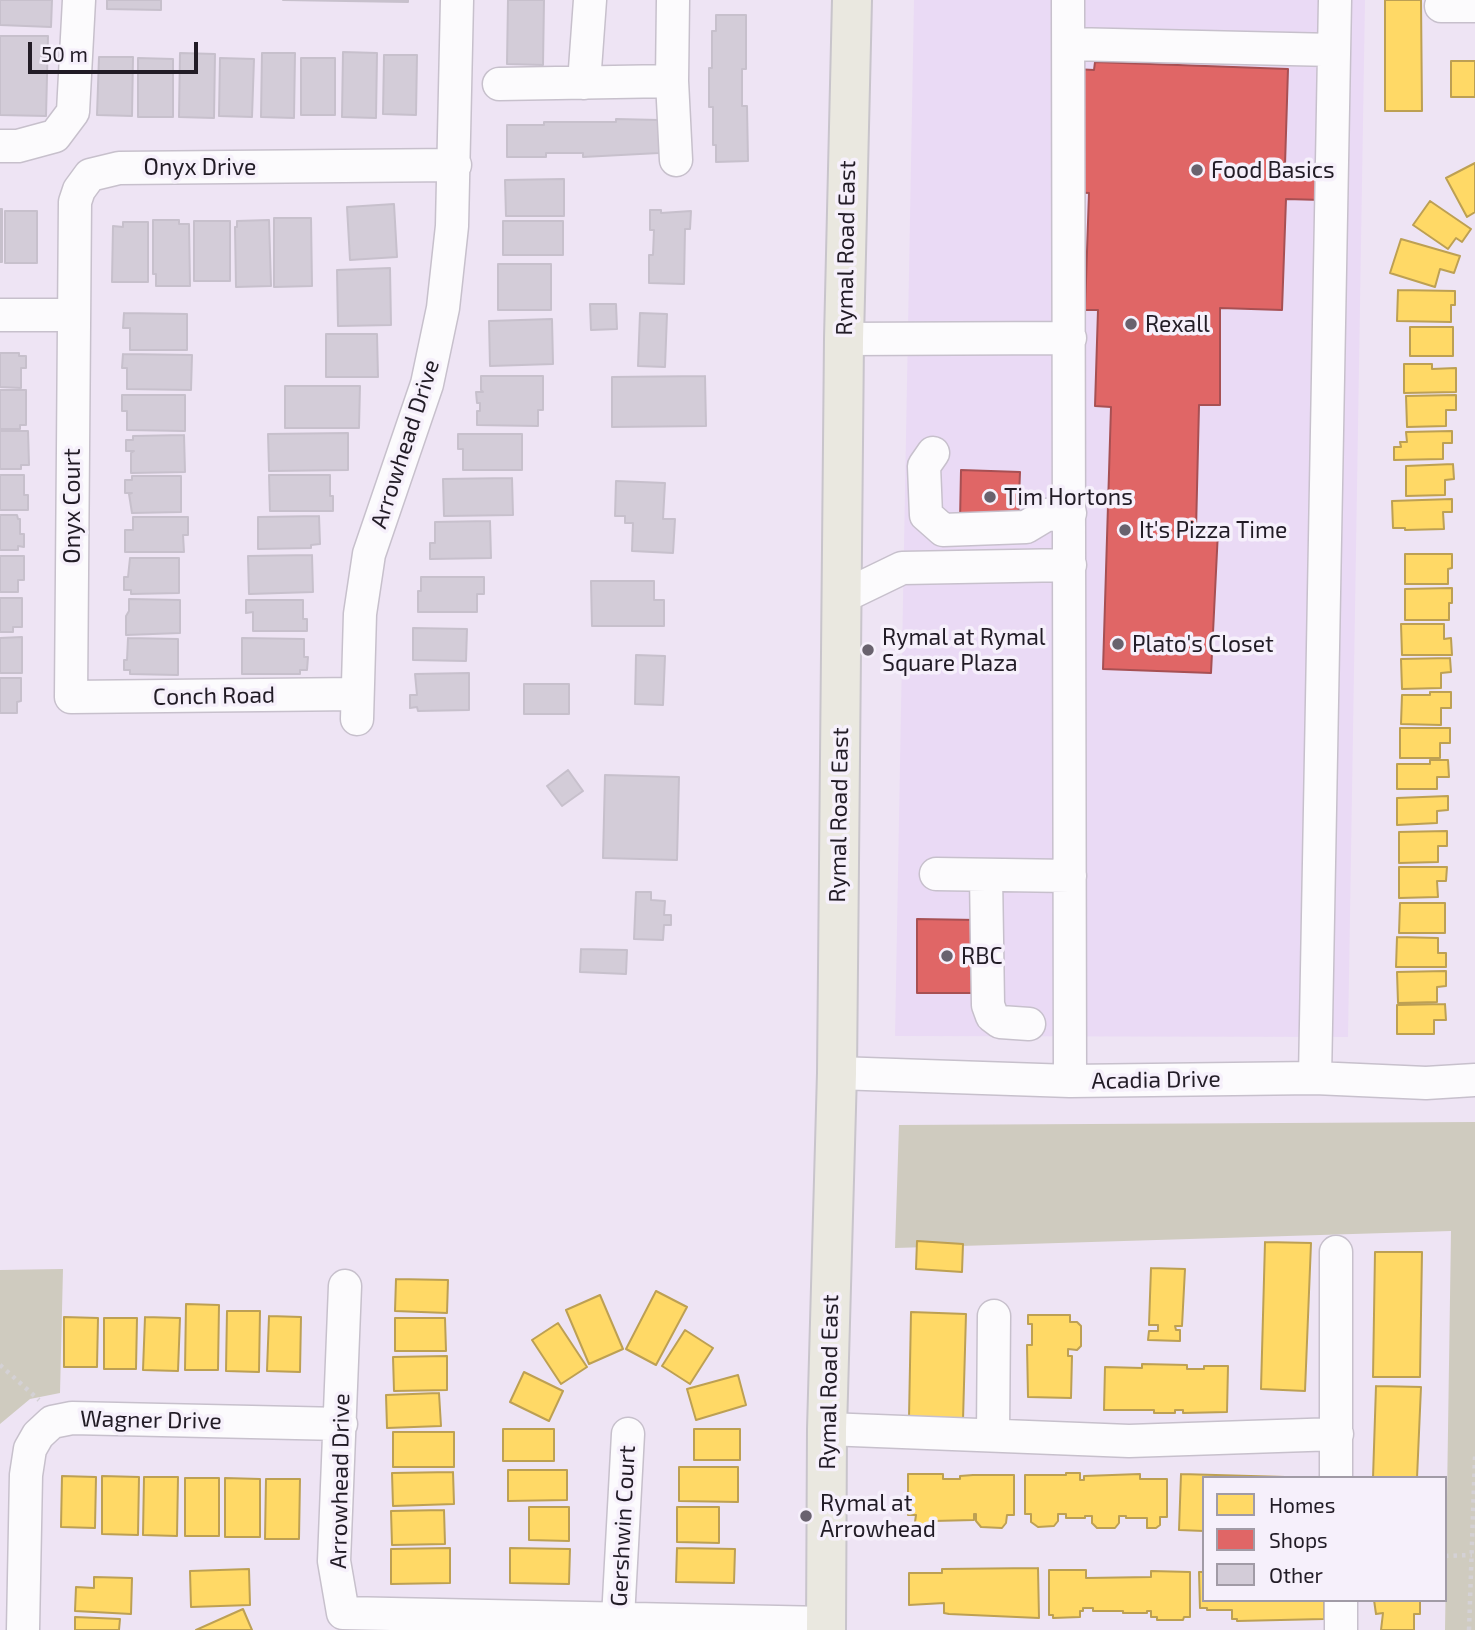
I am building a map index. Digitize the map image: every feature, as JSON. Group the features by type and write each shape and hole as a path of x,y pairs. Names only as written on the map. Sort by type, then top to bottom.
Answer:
{"main road":[{"name":"Rymal Road East","path":"826,1627 827,1429 837,1073 844,339 852,0"}],"street":[{"path":"0,146 18,146 55,136 73,111 79,0"},
{"name":"Arrowhead Drive","path":"357,706 361,604 369,554 427,384 443,308 453,226 457,0"},
{"path":"584,83 590,0"},
{"path":"673,0 672,81 676,160"},
{"path":"1069,0 1070,1081"},
{"path":"1315,1078 1335,0"},
{"path":"1441,6 1475,6"},
{"path":"1069,44 1334,50"},
{"path":"499,84 672,81"},
{"name":"Onyx Drive","path":"74,315 75,202 84,182 96,172 119,167 455,165"},
{"path":"0,315 74,315"},
{"name":"Onyx Court","path":"71,697 74,315"},
{"path":"844,339 1070,338"},
{"path":"933,453 924,466 926,515 943,530 1026,527 1046,515 1070,513"},
{"path":"842,597 902,568 1070,565"},
{"name":"Conch Road","path":"71,697 357,706"},
{"path":"936,874 1070,876"},
{"path":"986,874 988,1005 992,1016 1000,1022 1029,1024"},
{"name":"Acadia Drive","path":"837,1073 1070,1081 1315,1078 1426,1083 1475,1080"},
{"path":"1336,1252 1336,1476"},
{"name":"Arrowhead Drive","path":"345,1286 334,1561 343,1614 618,1618 826,1627"},
{"path":"993,1435 995,1316"},
{"name":"Wagner Drive","path":"15,1621 30,1449 38,1435 52,1422 72,1418 341,1424"},
{"path":"827,1429 1129,1441 1337,1434"},
{"name":"Gershwin Court","path":"618,1618 628,1434"},
{"path":"1341,1602 1341,1630"}],"path":[{"path":"0,1365 37,1396 52,1422"},
{"path":"1469,1630 1475,1456"},
{"path":"1447,1556 1472,1555"}],"shaded area":[{"path":"914,0 1365,0 1348,1037 895,1036"},
{"path":"1475,1122 1475,1630 1445,1630 1451,1231 895,1248 899,1125"},
{"path":"63,1269 60,1393 30,1399 0,1424 0,1270"}],"building: Homes":[{"path":"1385,0 1421,0 1422,111 1385,111"},
{"path":"1451,61 1475,61 1475,97 1451,97"},
{"path":"1475,163 1475,212 1467,217 1446,178"},
{"path":"1430,201 1471,229 1462,242 1456,238 1448,249 1413,225"},
{"path":"1401,239 1460,256 1454,273 1440,269 1435,287 1390,273"},
{"path":"1398,290 1455,291 1455,305 1451,305 1451,322 1397,321"},
{"path":"1410,327 1453,327 1453,356 1410,356"},
{"path":"1404,364 1432,364 1432,369 1456,368 1456,392 1404,393"},
{"path":"1456,395 1456,410 1446,410 1446,426 1407,427 1406,396"},
{"path":"1452,431 1452,443 1443,443 1443,459 1394,460 1394,447 1401,447 1400,442 1407,442 1406,432"},
{"path":"1453,464 1454,479 1445,480 1445,495 1406,496 1406,466"},
{"path":"1452,499 1452,512 1443,512 1444,529 1393,528 1392,501"},
{"path":"1405,554 1452,554 1448,584 1405,584"},
{"path":"1452,588 1449,620 1405,620 1405,589"},
{"path":"1401,624 1444,624 1444,639 1451,638 1452,655 1402,655"},
{"path":"1450,658 1451,672 1441,673 1441,688 1402,689 1401,659"},
{"path":"1430,692 1451,692 1451,708 1441,708 1441,725 1401,724 1402,695 1430,695"},
{"path":"1400,728 1450,728 1450,743 1440,743 1440,758 1400,758"},
{"path":"1430,760 1448,760 1449,777 1437,777 1437,789 1397,789 1397,764 1430,764"},
{"path":"1448,796 1448,810 1437,811 1437,823 1397,825 1397,798"},
{"path":"1447,831 1447,846 1438,846 1438,862 1399,863 1399,832"},
{"path":"1399,867 1447,867 1446,881 1437,881 1438,897 1399,898"},
{"path":"1400,903 1445,903 1445,933 1399,933"},
{"path":"1397,937 1438,938 1438,953 1446,953 1446,967 1396,967"},
{"path":"1446,971 1446,986 1437,987 1437,1002 1398,1003 1397,972"},
{"path":"1445,1004 1446,1020 1434,1020 1434,1034 1397,1034 1397,1005"},
{"path":"917,1241 963,1244 962,1272 916,1269"},
{"path":"1265,1242 1311,1243 1305,1391 1261,1389"},
{"path":"1375,1252 1422,1252 1420,1377 1373,1377"},
{"path":"1151,1268 1185,1269 1182,1326 1175,1326 1176,1330 1180,1330 1180,1341 1148,1340 1149,1331 1158,1331 1158,1325 1149,1325"},
{"path":"396,1279 448,1280 447,1313 395,1311"},
{"path":"656,1291 687,1307 656,1365 626,1349"},
{"path":"600,1295 623,1349 589,1364 566,1310"},
{"path":"186,1304 219,1305 218,1370 185,1370"},
{"path":"227,1311 260,1311 259,1372 226,1371"},
{"path":"911,1312 966,1314 963,1420 909,1418"},
{"path":"1028,1315 1070,1315 1070,1322 1077,1322 1081,1326 1081,1346 1077,1350 1068,1349 1068,1356 1072,1356 1071,1398 1028,1397 1027,1345 1032,1345 1032,1324 1028,1324"},
{"path":"269,1316 301,1317 300,1372 267,1371"},
{"path":"64,1317 98,1318 97,1367 64,1367"},
{"path":"145,1317 180,1318 178,1371 143,1370"},
{"path":"104,1318 137,1318 136,1369 104,1369"},
{"path":"395,1318 445,1318 446,1351 395,1351"},
{"path":"558,1323 587,1367 561,1384 532,1340"},
{"path":"685,1330 713,1348 690,1384 662,1366"},
{"path":"447,1356 447,1390 394,1391 393,1357"},
{"path":"1142,1364 1187,1365 1187,1369 1228,1366 1227,1412 1183,1413 1183,1410 1175,1410 1175,1413 1154,1413 1154,1410 1104,1410 1105,1367 1142,1368"},
{"path":"524,1372 563,1391 549,1421 510,1402"},
{"path":"738,1375 746,1405 696,1420 687,1389"},
{"path":"1376,1386 1421,1387 1417,1476 1373,1476"},
{"path":"439,1393 441,1426 387,1428 386,1395"},
{"path":"503,1429 554,1429 554,1461 503,1461"},
{"path":"694,1429 740,1429 740,1460 694,1460"},
{"path":"393,1432 454,1432 454,1467 393,1467"},
{"path":"679,1467 738,1467 738,1502 679,1501"},
{"path":"508,1470 567,1470 567,1500 508,1501"},
{"path":"453,1472 454,1504 393,1506 392,1473"},
{"path":"1080,1473 1080,1480 1084,1480 1084,1476 1140,1474 1140,1479 1167,1479 1167,1517 1160,1517 1160,1525 1156,1528 1147,1528 1147,1518 1119,1516 1119,1523 1115,1528 1097,1528 1092,1523 1092,1516 1066,1518 1066,1514 1058,1514 1058,1521 1054,1526 1038,1527 1031,1522 1031,1514 1025,1514 1025,1475"},
{"path":"908,1474 943,1474 943,1479 960,1479 960,1476 973,1475 1014,1475 1014,1515 1007,1515 1002,1528 981,1527 976,1521 976,1514 974,1520 933,1521 934,1527 921,1527 915,1522 916,1515 908,1515"},
{"path":"1181,1474 1250,1476 1202,1476 1202,1531 1179,1530"},
{"path":"62,1476 96,1477 95,1528 61,1527"},
{"path":"102,1476 139,1477 138,1535 102,1534"},
{"path":"144,1477 178,1477 177,1536 143,1535"},
{"path":"185,1478 219,1478 219,1536 185,1536"},
{"path":"225,1478 260,1479 260,1537 225,1537"},
{"path":"266,1479 300,1479 299,1539 265,1539"},
{"path":"529,1507 569,1507 569,1541 529,1540"},
{"path":"677,1507 719,1507 719,1543 677,1542"},
{"path":"444,1510 445,1544 392,1545 391,1511"},
{"path":"450,1548 450,1583 391,1584 391,1549"},
{"path":"510,1548 570,1549 569,1584 510,1583"},
{"path":"677,1548 735,1549 734,1583 676,1582"},
{"path":"1038,1568 1039,1618 949,1614 944,1613 944,1603 909,1605 909,1573 942,1573 942,1569"},
{"path":"249,1569 250,1605 191,1607 190,1571"},
{"path":"1049,1570 1086,1570 1086,1578 1151,1577 1151,1571 1190,1572 1190,1617 1184,1617 1183,1620 1157,1620 1157,1617 1151,1617 1151,1611 1123,1613 1083,1608 1080,1617 1053,1618 1053,1615 1049,1615"},
{"path":"1199,1572 1202,1572 1202,1602 1324,1602 1324,1619 1237,1621 1232,1619 1232,1610 1200,1608"},
{"path":"94,1577 132,1578 131,1614 75,1611 76,1587 94,1588"},
{"path":"1374,1602 1420,1602 1420,1614 1414,1614 1414,1630 1381,1630 1383,1613 1376,1614"},
{"path":"243,1609 252,1630 196,1630"},
{"path":"75,1617 120,1619 119,1630 75,1630"}],"building: Shops":[{"path":"1095,62 1288,69 1285,165 1323,166 1322,200 1286,199 1282,310 1220,308 1220,405 1199,405 1196,531 1218,531 1211,673 1103,669 1111,407 1095,406 1098,310 1085,310 1089,193 1071,192 1075,69 1094,70"},
{"name":"Tim Hortons","path":"961,470 1020,472 1018,524 960,521"},
{"name":"RBC","path":"917,919 977,920 977,993 917,993"}],"building: Other":[{"path":"0,0 52,0 51,27 0,25"},
{"path":"107,0 161,0 161,10 107,9"},
{"path":"283,0 408,0 408,2"},
{"path":"508,0 544,0 543,65 507,64"},
{"path":"716,15 746,15 746,69 742,69 742,106 747,106 748,161 716,162 713,107 709,107 709,68 712,68 712,31 716,31"},
{"path":"0,36 48,36 46,116 0,115"},
{"path":"343,52 377,53 376,118 342,117"},
{"path":"180,53 215,54 214,118 179,117"},
{"path":"262,53 295,53 294,118 261,117"},
{"path":"384,55 417,55 416,115 383,114"},
{"path":"99,57 133,57 132,116 97,115"},
{"path":"138,58 173,59 173,117 138,117"},
{"path":"220,58 254,59 252,117 219,116"},
{"path":"301,58 335,58 335,115 301,115"},
{"path":"616,119 659,120 659,153 583,157 583,153 546,153 546,157 507,157 507,125 616,122"},
{"path":"564,179 564,216 506,216 505,180"},
{"path":"394,204 397,257 350,260 347,207"},
{"path":"2,209 2,262 0,262"},
{"path":"650,210 661,210 661,213 691,211 690,229 685,229 684,284 649,283 649,255 653,255 654,230 650,230"},
{"path":"5,211 37,211 37,263 5,263"},
{"path":"274,218 311,218 312,286 274,287"},
{"path":"153,220 179,220 179,224 189,224 190,286 156,286 156,274 153,274"},
{"path":"269,220 271,286 236,287 237,221"},
{"path":"194,221 230,221 230,281 194,281"},
{"path":"503,221 563,221 563,255 503,255"},
{"path":"123,222 148,222 148,282 112,282 113,226 123,227"},
{"path":"498,264 551,264 551,310 498,310"},
{"path":"390,268 391,325 338,326 337,270"},
{"path":"590,304 616,304 617,329 591,330"},
{"path":"124,313 187,314 187,350 130,350 130,328 123,328"},
{"path":"640,313 667,314 665,367 638,366"},
{"path":"552,319 553,364 490,366 489,321"},
{"path":"326,334 377,334 378,377 326,377"},
{"path":"0,353 19,353 19,356 26,356 26,368 21,368 21,388 0,387"},
{"path":"123,354 192,355 191,390 127,389 127,368 122,368"},
{"path":"481,376 543,376 543,410 538,410 538,426 477,425 480,403 477,403 476,392 483,392"},
{"path":"705,376 706,426 612,427 612,377"},
{"path":"285,386 360,386 359,428 285,428"},
{"path":"0,390 26,390 26,425 20,425 20,429 0,429"},
{"path":"122,395 185,395 185,431 127,430 127,411 122,411"},
{"path":"0,431 28,431 29,465 21,465 21,469 0,469"},
{"path":"348,433 348,470 269,471 268,434"},
{"path":"458,434 522,434 522,470 463,470 463,449 458,449"},
{"path":"184,435 185,472 131,473 131,453 134,451 126,451 126,440 133,440 133,436"},
{"path":"0,475 24,475 24,495 28,495 28,510 0,510"},
{"path":"269,475 330,475 333,511 270,511"},
{"path":"132,476 181,476 181,512 132,513 129,494 132,493 125,493 125,480 132,480"},
{"path":"512,478 513,515 444,516 443,479"},
{"path":"616,481 665,483 663,519 675,519 673,553 632,551 633,523 625,523 625,516 615,516"},
{"path":"0,515 17,515 20,519 20,534 24,534 24,547 18,546 18,550 0,550"},
{"path":"319,516 320,544 311,545 311,548 258,549 258,517"},
{"path":"133,517 188,517 188,535 183,535 184,552 125,552 125,530 133,530"},
{"path":"490,521 491,558 430,559 430,543 435,543 435,522"},
{"path":"312,555 313,592 249,594 248,556"},
{"path":"0,556 24,556 24,580 18,580 18,592 0,592"},
{"path":"130,558 179,558 179,593 131,594 131,590 124,590 124,577 128,577"},
{"path":"421,577 484,577 484,594 477,594 477,612 418,612"},
{"path":"591,581 654,581 654,600 664,600 664,626 592,626"},
{"path":"0,598 22,598 22,627 13,627 13,632 0,632"},
{"path":"129,599 180,600 180,633 126,635"},
{"path":"246,600 303,600 303,619 307,619 307,631 253,631 253,612 246,613"},
{"path":"413,628 467,629 466,661 413,660"},
{"path":"22,637 22,673 0,673 0,638"},
{"path":"128,638 178,639 178,675 130,674 130,670 124,670"},
{"path":"242,638 304,639 304,657 308,657 307,670 300,670 300,674 242,674"},
{"path":"636,655 665,656 663,705 635,704"},
{"path":"469,673 469,710 418,711 417,707 410,708 410,695 417,695 415,674"},
{"path":"0,678 21,678 21,701 17,702 17,713 0,713"},
{"path":"524,684 569,684 569,714 524,714"},
{"path":"568,770 583,791 562,806 547,786"},
{"path":"605,775 679,777 677,860 603,858"},
{"path":"636,892 651,892 651,900 665,901 664,915 671,915 671,925 664,925 663,940 634,939"},
{"path":"581,949 627,950 626,974 580,972"}],"place":[{"name":"Food Basics","path":"1197,170"},
{"name":"Rexall","path":"1131,324"},
{"name":"Tim Hortons","path":"990,497"},
{"name":"It's Pizza Time","path":"1125,530"},
{"name":"Plato's Closet","path":"1118,644"},
{"name":"Rymal at Rymal Square Plaza","path":"868,650"},
{"name":"RBC","path":"947,956"},
{"name":"Rymal at Arrowhead","path":"806,1516"}]}
